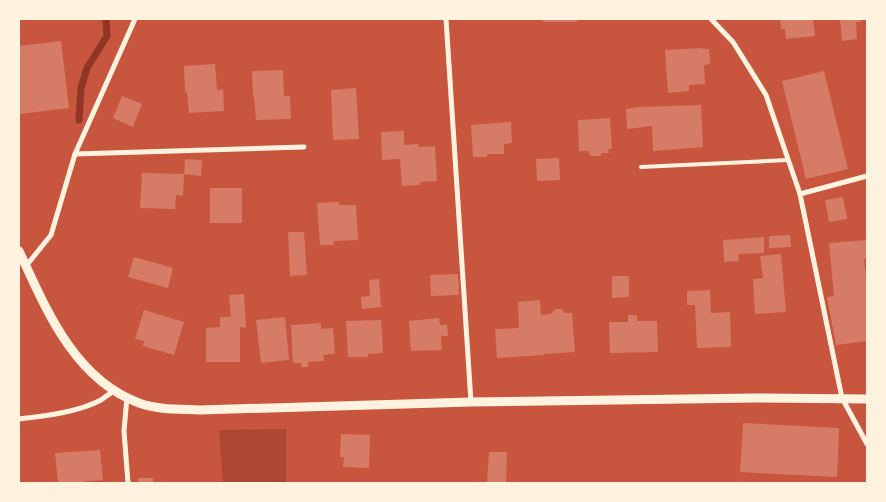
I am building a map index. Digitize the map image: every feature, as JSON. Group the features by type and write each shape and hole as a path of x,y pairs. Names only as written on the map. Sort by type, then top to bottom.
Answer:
{"street":[{"path":"26,266 51,235 75,154 135,19"},
{"path":"446,19 471,402"},
{"path":"712,19 733,42 766,95 800,194 842,398 867,444"},
{"path":"75,154 304,146"},
{"path":"800,194 867,176"},
{"path":"19,251 45,306 63,338 93,374 114,391 141,403 157,407 200,410 471,402 755,398 842,398 867,400"},
{"path":"19,419 82,407 99,401 114,391"},
{"path":"127,397 124,431 128,483"}],"lane":[{"path":"641,167 788,160"}],"shaded area":[{"path":"286,429 286,483 223,483 219,430"}],"building":[{"path":"543,19 577,19 577,22 543,22"},
{"path":"780,19 813,19 815,36 786,39 785,29 781,29"},
{"path":"840,19 861,19 861,22 856,22 857,39 842,41"},
{"path":"61,41 69,108 19,114 19,46"},
{"path":"709,49 710,64 704,65 705,84 689,85 689,91 668,93 665,50"},
{"path":"215,64 217,90 223,89 224,111 189,113 187,92 185,93 184,66"},
{"path":"283,70 284,96 290,96 291,119 256,120 252,71"},
{"path":"824,71 848,169 806,179 782,81"},
{"path":"356,88 359,139 333,140 331,90"},
{"path":"122,96 142,104 133,127 113,118"},
{"path":"701,105 703,147 653,151 652,126 627,129 626,109"},
{"path":"610,118 612,149 608,149 609,153 601,153 601,156 590,156 589,151 579,151 578,120"},
{"path":"511,122 512,143 504,144 504,154 487,154 487,157 473,157 471,125"},
{"path":"404,131 404,145 418,144 419,147 435,146 437,181 420,182 421,185 402,186 400,159 382,160 381,132"},
{"path":"559,158 560,180 537,181 536,159"},
{"path":"185,159 202,160 201,176 184,174"},
{"path":"142,173 184,174 183,196 176,195 175,209 140,208"},
{"path":"210,188 242,188 242,223 210,223"},
{"path":"843,197 847,219 829,222 825,200"},
{"path":"339,202 339,205 356,205 358,240 333,241 334,245 320,245 317,203"},
{"path":"288,232 304,232 307,275 290,276"},
{"path":"790,235 791,247 769,248 769,236"},
{"path":"764,237 764,253 738,254 739,261 724,262 723,240"},
{"path":"867,240 867,258 864,259 867,287 867,341 836,345 827,297 834,296 829,243"},
{"path":"781,254 786,312 755,314 753,279 763,278 760,256"},
{"path":"134,257 173,268 168,288 128,277"},
{"path":"458,274 459,295 431,296 430,275"},
{"path":"612,276 629,276 629,297 612,298"},
{"path":"379,279 381,307 362,309 361,297 370,296 369,280"},
{"path":"710,290 711,313 730,312 731,347 697,348 695,305 687,305 687,291"},
{"path":"244,294 246,328 240,327 240,362 206,362 206,328 220,327 220,317 231,317 229,295"},
{"path":"540,300 541,315 551,314 555,309 561,309 565,313 572,313 575,352 497,358 495,329 519,328 518,302"},
{"path":"144,310 184,322 174,355 143,346 144,341 135,339"},
{"path":"628,315 637,315 637,321 657,321 658,352 610,353 609,322 628,322"},
{"path":"285,317 289,360 261,363 256,320"},
{"path":"439,318 440,325 447,325 448,336 441,336 442,350 411,351 409,321"},
{"path":"381,320 383,353 368,354 368,357 348,357 346,321"},
{"path":"321,323 321,329 333,328 335,354 323,355 324,361 308,362 308,367 301,367 301,363 293,363 291,325"},
{"path":"743,423 839,428 837,477 740,472"},
{"path":"341,434 370,435 369,468 343,467 344,457 340,457"},
{"path":"100,450 103,480 85,481 85,483 58,483 55,453"},
{"path":"489,452 507,452 506,483 487,483"},
{"path":"138,478 153,478 153,483 138,483"}],"waterway":[{"path":"79,120 81,88 87,68 107,36 106,19"}]}
